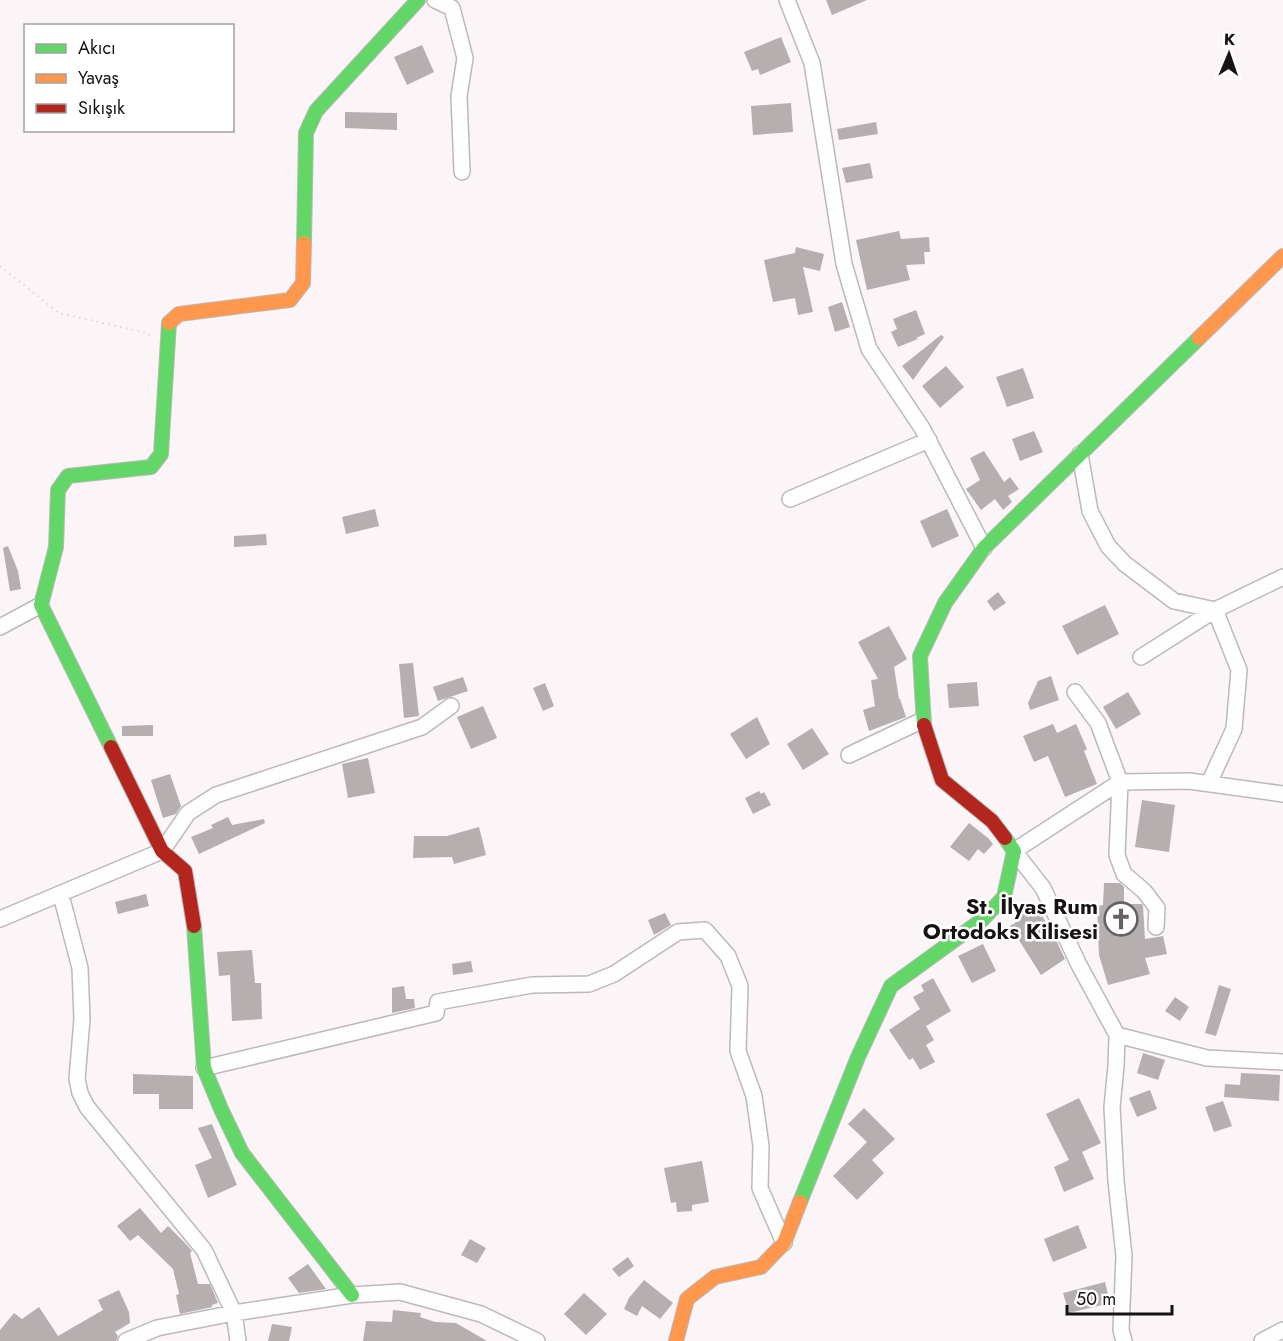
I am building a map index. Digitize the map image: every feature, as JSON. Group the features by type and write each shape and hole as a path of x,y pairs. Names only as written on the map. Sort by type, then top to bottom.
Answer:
{"street":[{"path":"352,1295 242,1153 204,1068 193,911 185,871 162,851 40,605 56,547 58,490 68,476 151,467 161,454 169,322 179,314 290,300 303,283 306,133 316,111 418,0"},
{"path":"435,0 452,8 465,58 459,96 462,172"},
{"path":"786,0 812,63 844,264 868,349 929,440 984,548"},
{"path":"1124,1341 1121,1330 1124,1256 1116,1181 1112,1107 1117,1035 1078,963 1043,888 992,821 942,780 924,729 920,656 945,603 984,548 1283,256"},
{"path":"790,499 929,440"},
{"path":"1080,454 1090,511 1108,546 1125,564 1174,601 1215,610"},
{"path":"1141,657 1215,610 1283,577"},
{"path":"0,627 40,605"},
{"path":"1209,783 1234,729 1239,670 1215,610"},
{"path":"1075,692 1098,723 1120,782 1117,855 1124,874 1144,891 1157,908 1156,927"},
{"path":"0,919 162,851 188,813 216,795 422,727 451,706"},
{"path":"849,755 923,720"},
{"path":"676,1341 687,1299 715,1277 761,1267 783,1243 858,1057 891,986 982,920 1004,897 1014,851 1120,782 1189,781 1283,794"},
{"path":"61,895 80,968 82,1019 77,1080 80,1093 87,1107 204,1250 234,1313 238,1341"},
{"path":"204,1068 436,1013 438,1002 532,985 589,984 614,974 678,932 705,930 728,956 740,986 738,1051 754,1096 761,1146 760,1188 783,1243"},
{"path":"1117,1035 1206,1058 1283,1062"},
{"path":"126,1341 157,1328 234,1313 352,1295 400,1292 481,1314 537,1341"},
{"path":"1262,1341 1283,1330"}],"path":[{"path":"0,266 59,313 147,333 168,349"}],"building":[{"path":"826,0 867,0 832,15"},
{"path":"781,37 791,62 760,75 758,69 752,71 744,52"},
{"path":"422,45 434,72 407,85 394,57"},
{"path":"791,103 793,132 753,135 751,106"},
{"path":"345,112 397,113 397,130 345,128"},
{"path":"876,122 878,134 839,140 837,129"},
{"path":"870,163 873,178 846,183 842,168"},
{"path":"899,231 901,239 929,237 930,252 924,252 925,264 906,265 910,280 867,290 856,240"},
{"path":"796,247 824,254 820,271 803,267 813,312 798,315 795,298 773,302 764,260 795,253"},
{"path":"842,302 850,327 835,332 828,307"},
{"path":"916,310 925,334 898,347 891,332 897,329 893,319"},
{"path":"941,335 944,337 913,380 902,366"},
{"path":"946,366 964,387 940,408 922,386"},
{"path":"1023,368 1034,398 1007,407 996,377"},
{"path":"1034,431 1043,452 1020,461 1012,439"},
{"path":"984,451 1004,482 1010,477 1019,489 1008,496 1012,502 1003,510 995,499 981,510 966,489 980,480 970,458"},
{"path":"375,509 379,526 346,534 342,517"},
{"path":"947,509 959,536 932,548 920,521"},
{"path":"266,534 267,545 234,547 234,536"},
{"path":"8,546 18,571 21,589 10,591 3,548"},
{"path":"998,592 1006,603 994,611 987,601"},
{"path":"1105,605 1119,634 1077,655 1062,626"},
{"path":"889,626 907,659 894,667 899,699 906,717 869,731 863,710 875,706 871,680 878,679 858,642"},
{"path":"413,663 419,716 404,718 399,664"},
{"path":"1051,676 1059,700 1030,710 1028,703 1038,681"},
{"path":"463,677 468,691 438,701 433,687"},
{"path":"977,682 979,706 949,708 947,684"},
{"path":"545,683 554,706 543,711 533,688"},
{"path":"1128,692 1141,714 1116,729 1103,707"},
{"path":"483,706 497,738 471,749 457,717"},
{"path":"757,717 770,744 746,759 730,734"},
{"path":"1053,724 1057,733 1076,724 1087,749 1084,751 1097,784 1065,797 1048,756 1034,762 1023,736"},
{"path":"153,725 153,736 122,736 122,726"},
{"path":"812,728 829,754 803,770 787,744"},
{"path":"368,758 375,793 348,798 342,764"},
{"path":"170,774 181,806 176,814 163,818 151,780"},
{"path":"759,791 761,794 764,792 771,805 753,814 745,798"},
{"path":"1142,800 1175,805 1169,852 1135,847"},
{"path":"228,817 232,825 264,819 265,823 199,854 191,837 213,828 211,825"},
{"path":"969,823 993,844 984,854 978,849 969,861 950,847"},
{"path":"479,827 486,855 454,864 452,857 413,858 414,836 447,836"},
{"path":"1104,883 1120,883 1124,887 1124,904 1142,904 1145,939 1163,936 1167,954 1145,958 1150,974 1108,985 1099,955 1097,906 1103,905"},
{"path":"146,894 149,906 118,914 115,902"},
{"path":"1028,903 1033,912 1038,909 1065,959 1041,975 1010,926 1021,919 1015,911"},
{"path":"665,913 671,925 654,935 648,920"},
{"path":"983,944 996,971 972,983 958,956"},
{"path":"252,950 255,983 261,983 262,1019 232,1021 230,975 219,976 217,952"},
{"path":"471,961 473,972 453,975 452,964"},
{"path":"933,978 951,1011 926,1026 934,1040 926,1045 935,1062 920,1070 913,1058 909,1060 889,1030 920,1009 913,997 924,991 921,985"},
{"path":"1219,985 1231,989 1216,1036 1205,1033"},
{"path":"404,986 406,999 414,999 415,1008 392,1013 392,988"},
{"path":"1175,997 1189,1007 1180,1021 1165,1011"},
{"path":"1143,1053 1165,1060 1158,1080 1137,1073"},
{"path":"1241,1073 1280,1075 1279,1101 1224,1097 1225,1084 1240,1085"},
{"path":"133,1074 193,1076 193,1109 159,1109 159,1094 133,1094"},
{"path":"1150,1090 1157,1109 1137,1117 1129,1098"},
{"path":"1079,1098 1101,1143 1082,1152 1094,1179 1064,1192 1054,1167 1069,1160 1046,1114"},
{"path":"1223,1101 1232,1126 1214,1132 1205,1107"},
{"path":"864,1108 895,1139 872,1160 884,1173 857,1200 833,1176 867,1142 848,1124"},
{"path":"212,1124 237,1185 208,1198 195,1165 212,1158 198,1128"},
{"path":"702,1161 709,1202 692,1205 692,1211 677,1212 676,1202 671,1203 664,1168"},
{"path":"140,1208 161,1233 168,1226 192,1251 190,1253 198,1284 210,1284 218,1303 212,1307 180,1314 176,1295 179,1294 173,1269 138,1235 130,1241 117,1226"},
{"path":"1078,1225 1087,1248 1053,1262 1044,1239"},
{"path":"470,1239 486,1248 477,1263 461,1255"},
{"path":"628,1257 634,1266 619,1277 612,1269"},
{"path":"308,1264 326,1289 299,1293 288,1278"},
{"path":"644,1280 673,1303 660,1319 642,1306 637,1316 624,1309 629,1298"},
{"path":"1105,1282 1110,1303 1069,1313 1063,1293"},
{"path":"119,1290 129,1312 130,1323 115,1332 118,1336 116,1341 0,1341 0,1330 14,1313 22,1319 39,1307 58,1336 103,1310 98,1300"},
{"path":"584,1293 607,1314 586,1335 564,1314"},
{"path":"393,1310 421,1313 420,1317 435,1322 456,1323 487,1341 363,1341 366,1321 392,1322"},
{"path":"272,1324 292,1327 289,1341 268,1341"}],"traffic: fast":[{"path":"304,243 306,133 316,111 418,0"},
{"path":"111,747 41,605 56,547 58,490 68,476 151,467 161,454 169,323"},
{"path":"924,725 920,656 945,603 984,548 1199,338"},
{"path":"800,1202 858,1057 891,986 982,920 1004,897 1014,851 1005,838"},
{"path":"194,926 204,1068 221,1109 242,1153 352,1295"}],"traffic: slow":[{"path":"169,323 179,314 290,300 303,283 304,243"},
{"path":"1199,338 1283,256"},
{"path":"676,1341 687,1299 715,1277 761,1267 784,1243 800,1202"}],"traffic: jam":[{"path":"924,725 942,780 992,821 1005,838"},
{"path":"111,747 162,851 185,871 194,926"}],"place":[{"name":"St. İlyas Rum Ortodoks Kilisesi","path":"1121,919"}]}
